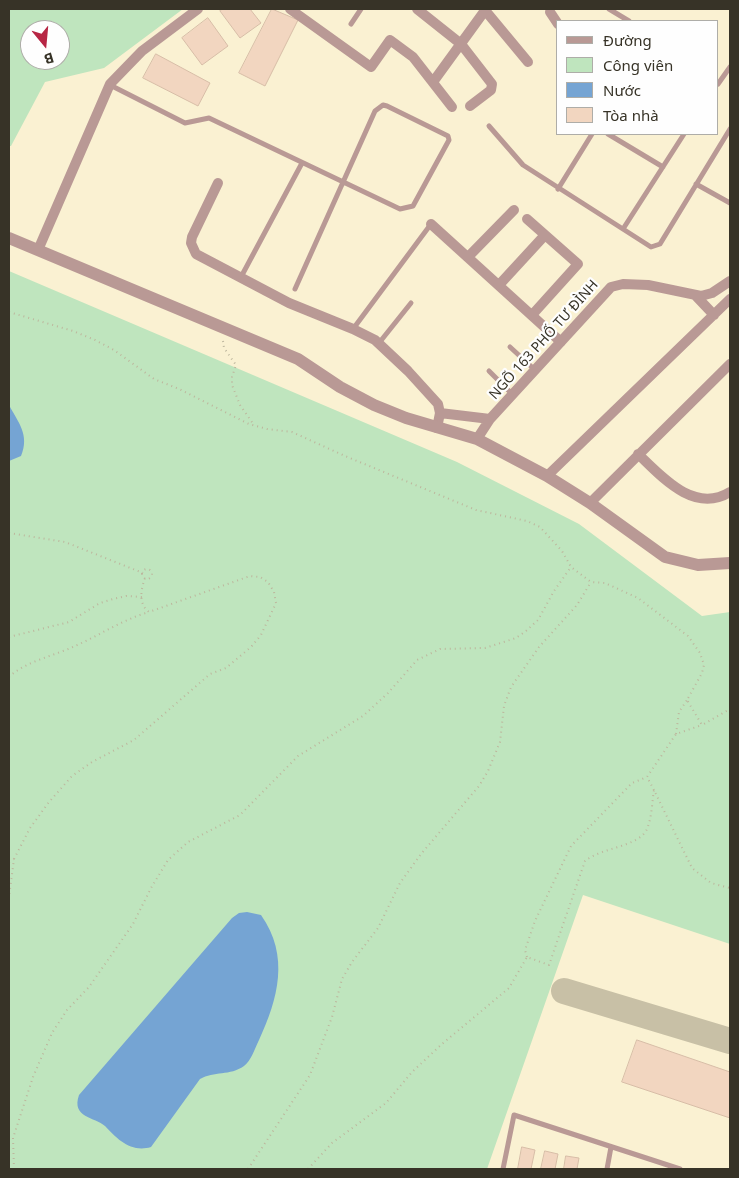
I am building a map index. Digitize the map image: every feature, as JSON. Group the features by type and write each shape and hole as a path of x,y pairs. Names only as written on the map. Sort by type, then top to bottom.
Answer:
{"street":[{"path":"38,250 110,84 142,51 198,9"},
{"path":"290,9 371,66 390,40 413,57 452,107"},
{"path":"417,9 461,44 492,87 470,106"},
{"path":"433,82 485,9 528,62"},
{"path":"218,183 191,243 196,254 289,303 354,328 378,343 438,404 440,412 437,428"},
{"path":"468,257 514,210"},
{"path":"527,219 578,264 532,315"},
{"path":"431,224 561,342"},
{"path":"499,285 545,235"},
{"path":"9,238 298,359 340,387 374,405 437,428 477,439 547,476 590,503 665,557 698,565 730,563"},
{"path":"696,296 712,293 730,281"},
{"name":"NGÕ 163 PHỐ TƯ ĐÌNH","path":"477,439 490,419 514,395 606,291 615,285 648,285 696,296"},
{"path":"696,296 714,315"},
{"path":"547,476 730,299"},
{"path":"590,503 730,364"},
{"path":"440,412 490,419"},
{"path":"638,454 663,478 683,492 698,498 712,498 730,492"}],"lane":[{"path":"351,24 361,9"},
{"path":"609,9 627,20"},
{"path":"720,77 730,67"},
{"path":"110,84 185,123 209,118 343,181 400,209 410,208 449,140 448,136 383,105 375,111 343,181 295,289"},
{"path":"489,126 519,161 647,246 656,247 730,129"},
{"path":"558,188 591,135"},
{"path":"610,135 663,167"},
{"path":"623,229 683,135"},
{"path":"241,277 302,163"},
{"path":"696,184 730,203"},
{"path":"354,328 431,224"},
{"path":"378,343 411,303"},
{"path":"510,347 535,371"},
{"path":"489,371 514,395"},
{"path":"503,1169 514,1115 680,1169"},
{"path":"607,1169 611,1147"}],"path":[{"path":"9,312 73,331 95,340 114,350 154,379 254,425 267,429 292,432 476,510 527,521 550,536 571,567 591,582 604,584 638,598 680,629 695,644 704,665 702,673 688,700 679,712 676,734 647,777 632,783 571,846 535,921 525,950 527,957 509,988 442,1044 412,1072 386,1103 332,1143 308,1169"},
{"path":"224,340 224,348 236,365 232,378 235,395 254,425"},
{"path":"9,533 65,542 143,573 145,578 142,597 143,606 149,612"},
{"path":"14,1169 13,1138 33,1077 52,1033 67,1010 89,987 133,924 168,860 188,842 240,814 298,756 362,716 417,660 440,649 485,648 516,638 526,631 538,620 554,591 571,567"},
{"path":"143,573 147,569 152,572 151,577 145,578"},
{"path":"9,677 26,666 76,645 122,621 250,576 260,577 268,582 274,592 276,602 261,635 244,653 226,668 210,674 134,740 72,776 49,802 30,828 14,859 9,897"},
{"path":"248,1169 310,1075 332,1017 342,979 352,962 378,928 400,883 421,854 479,786 488,770 500,742 504,706 511,686 539,647 577,605 591,582"},
{"path":"9,637 69,622 100,603 113,599 126,596 142,597"},
{"path":"688,700 702,725"},
{"path":"676,734 702,725 730,709"},
{"path":"647,777 692,868 711,884 730,888"},
{"path":"527,957 549,965 585,861 605,849 633,842 640,838 649,823 654,790"},
{"path":"9,862 14,859"}],"green space":[{"path":"9,9 183,9 104,68 45,82 11,146 9,146"},
{"path":"9,271 457,462 579,524 702,616 730,612 730,944 583,895 487,1169 9,1169"}],"water":[{"path":"9,405 22,429 24,442 21,456 9,461"},
{"path":"247,912 261,915 270,930 276,946 278,962 276,993 266,1025 251,1058 239,1069 200,1079 151,1147 137,1148 125,1144 101,1123 81,1113 77,1103 79,1095 232,918 239,913"}],"building":[{"path":"223,9 250,9 261,23 240,38 220,11"},
{"path":"272,9 298,20 265,86 239,73"},
{"path":"208,18 228,46 202,65 182,38"},
{"path":"156,54 210,83 198,106 143,78"},
{"path":"637,1040 730,1072 730,1118 622,1082"},
{"path":"522,1147 535,1150 531,1169 518,1169"},
{"path":"545,1151 558,1154 555,1169 541,1169"},
{"path":"566,1156 579,1158 577,1169 564,1169"}],"taxiway":[{"path":"564,991 730,1041"}]}
